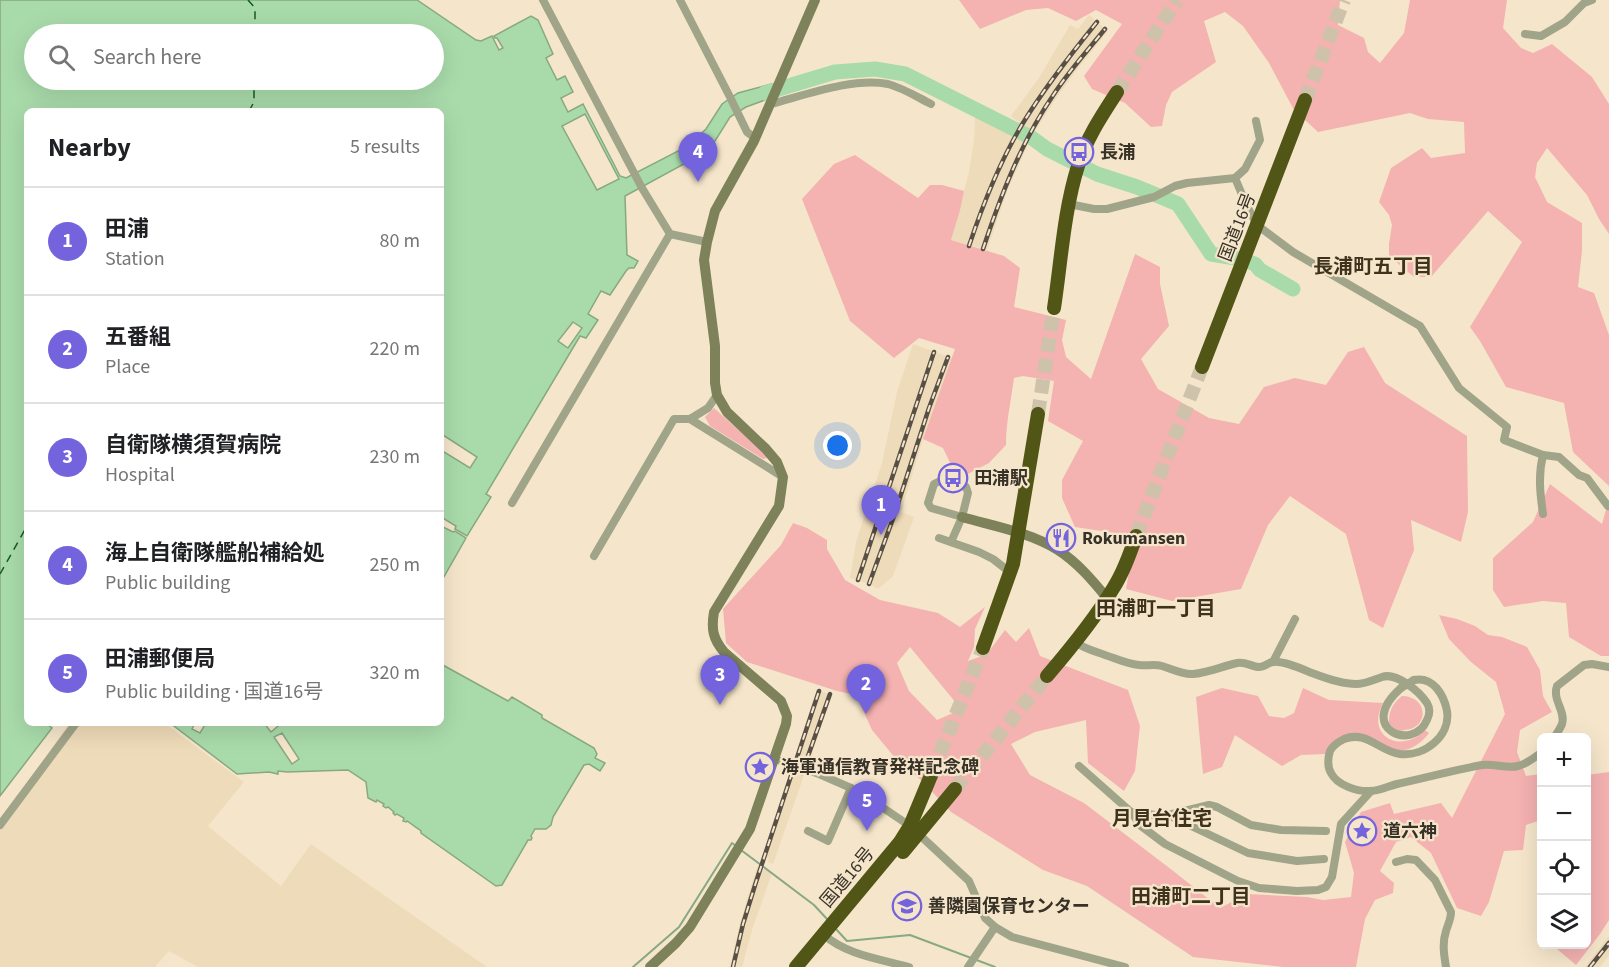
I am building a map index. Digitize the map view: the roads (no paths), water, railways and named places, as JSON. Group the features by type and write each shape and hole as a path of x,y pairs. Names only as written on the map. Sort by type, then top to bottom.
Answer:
{"highway":[{"path":"1054,308 1069,204 1078,164 1097,122 1117,92"},
{"name":"国道16号","path":"1202,367 1305,100"},
{"path":"983,648 1011,573 1038,414"},
{"path":"1047,676 1076,642 1107,598 1123,571 1136,536"},
{"name":"国道16号","path":"914,830 932,773"},
{"name":"国道16号","path":"808,967 831,932 900,842 955,789"},
{"name":"国道16号","path":"796,967 831,932"}],"street":[{"path":"543,0 642,188 670,234 707,242"},
{"path":"680,0 747,132 755,138"},
{"path":"650,967 690,927 750,829 786,724 787,716 781,701 724,652 717,644 713,633 714,612 779,506 783,477 777,462 727,412 717,395 715,346 704,260 715,211 755,138 815,0"},
{"path":"1525,34 1541,36 1565,22 1584,3 1592,0"},
{"path":"772,101 866,82 899,88 931,104"},
{"path":"1069,204 1107,210 1154,197 1186,183 1235,178 1245,169 1260,140 1256,121"},
{"path":"1235,178 1257,225 1293,252 1420,326 1459,388 1507,427 1504,440 1543,455 1559,457 1579,475 1587,478 1608,506"},
{"path":"512,503 670,234"},
{"path":"594,556 674,419 690,419 708,408 717,395"},
{"path":"690,419 783,477"},
{"path":"1543,455 1539,490 1543,514"},
{"path":"951,542 962,517 968,493 966,487 940,481 934,484 928,503 932,508 962,517 1019,533 1058,550 1095,583 1107,598"},
{"path":"939,538 979,552 993,559 1011,573"},
{"path":"1273,662 1295,619"},
{"path":"1076,642 1094,652 1124,663 1144,666 1158,665 1190,675 1241,662 1258,667 1273,662 1351,684 1366,683 1383,676 1393,676 1401,679 1421,697 1428,706 1429,716 1422,730 1415,734 1404,735 1393,732 1384,723 1388,703 1401,688 1414,681 1424,680 1433,684 1440,692 1448,713 1446,727 1440,737 1420,750 1403,754 1390,752 1369,740 1355,737 1339,742 1331,750 1329,770 1332,776 1347,787 1371,791 1484,764 1519,766 1537,755"},
{"path":"1557,733 1563,720 1556,696 1557,686 1584,665 1609,667"},
{"path":"0,825 74,726"},
{"path":"775,759 851,788 914,830 969,880 985,918 994,927 1012,937 1110,966 1125,967"},
{"path":"1079,766 1131,812 1141,826 1165,844 1238,881 1259,888 1297,891 1318,890 1326,887 1332,877 1341,824 1371,791"},
{"path":"808,831 828,841 851,788"},
{"path":"1131,812 1168,814 1209,805 1251,825 1281,830 1326,831"},
{"path":"1168,814 1248,853 1297,861 1324,859"},
{"path":"1396,862 1407,859 1416,860 1435,880 1451,912 1443,943 1446,967"},
{"path":"968,967 994,927"},
{"path":"831,932 847,950 909,967"}],"waterway":[{"path":"765,93 835,72 875,69 905,74 1032,138 1047,149 1097,174 1178,204 1211,254 1235,258"},
{"path":"1252,263 1293,289"},
{"path":"633,967 679,927 732,843 736,846"},
{"path":"741,850 814,905 827,919"},
{"path":"835,928 847,941 910,935 995,967"}],"tunnel":[{"path":"1117,92 1177,0"},
{"path":"1305,100 1344,0"},
{"path":"1038,414 1054,308"},
{"path":"1136,536 1202,367"},
{"path":"932,773 983,648"},
{"path":"955,789 1047,676"}],"railway":[{"path":"969,246 993,183 1015,137 1049,84 1097,22"},
{"path":"983,249 1005,189 1042,112 1072,69 1105,29"},
{"path":"858,580 934,352"},
{"path":"869,584 948,357"},
{"path":"733,967 756,882 819,691"},
{"path":"802,773 830,694"},
{"path":"1590,967 1609,943"}],"place":[{"name":"長浦","path":"1079,152"},
{"name":"海上自衛隊艦船補給処","path":"698,182"},
{"name":"田浦駅","path":"953,478"},
{"name":"田浦","path":"881,535"},
{"name":"Rokumansen","path":"1061,538"},
{"name":"自衛隊横須賀病院","path":"720,705"},
{"name":"五番組","path":"866,714"},
{"name":"海軍通信教育発祥記念碑","path":"760,767"},
{"name":"田浦郵便局","path":"867,831"},
{"name":"道六神","path":"1362,831"},
{"name":"善隣園保育センター","path":"907,906"}],"district":[{"name":"長浦町五丁目","path":"1373,266"},
{"name":"田浦町一丁目","path":"1156,608"},
{"name":"月見台住宅","path":"1162,818"},
{"name":"田浦町二丁目","path":"1191,896"}]}
